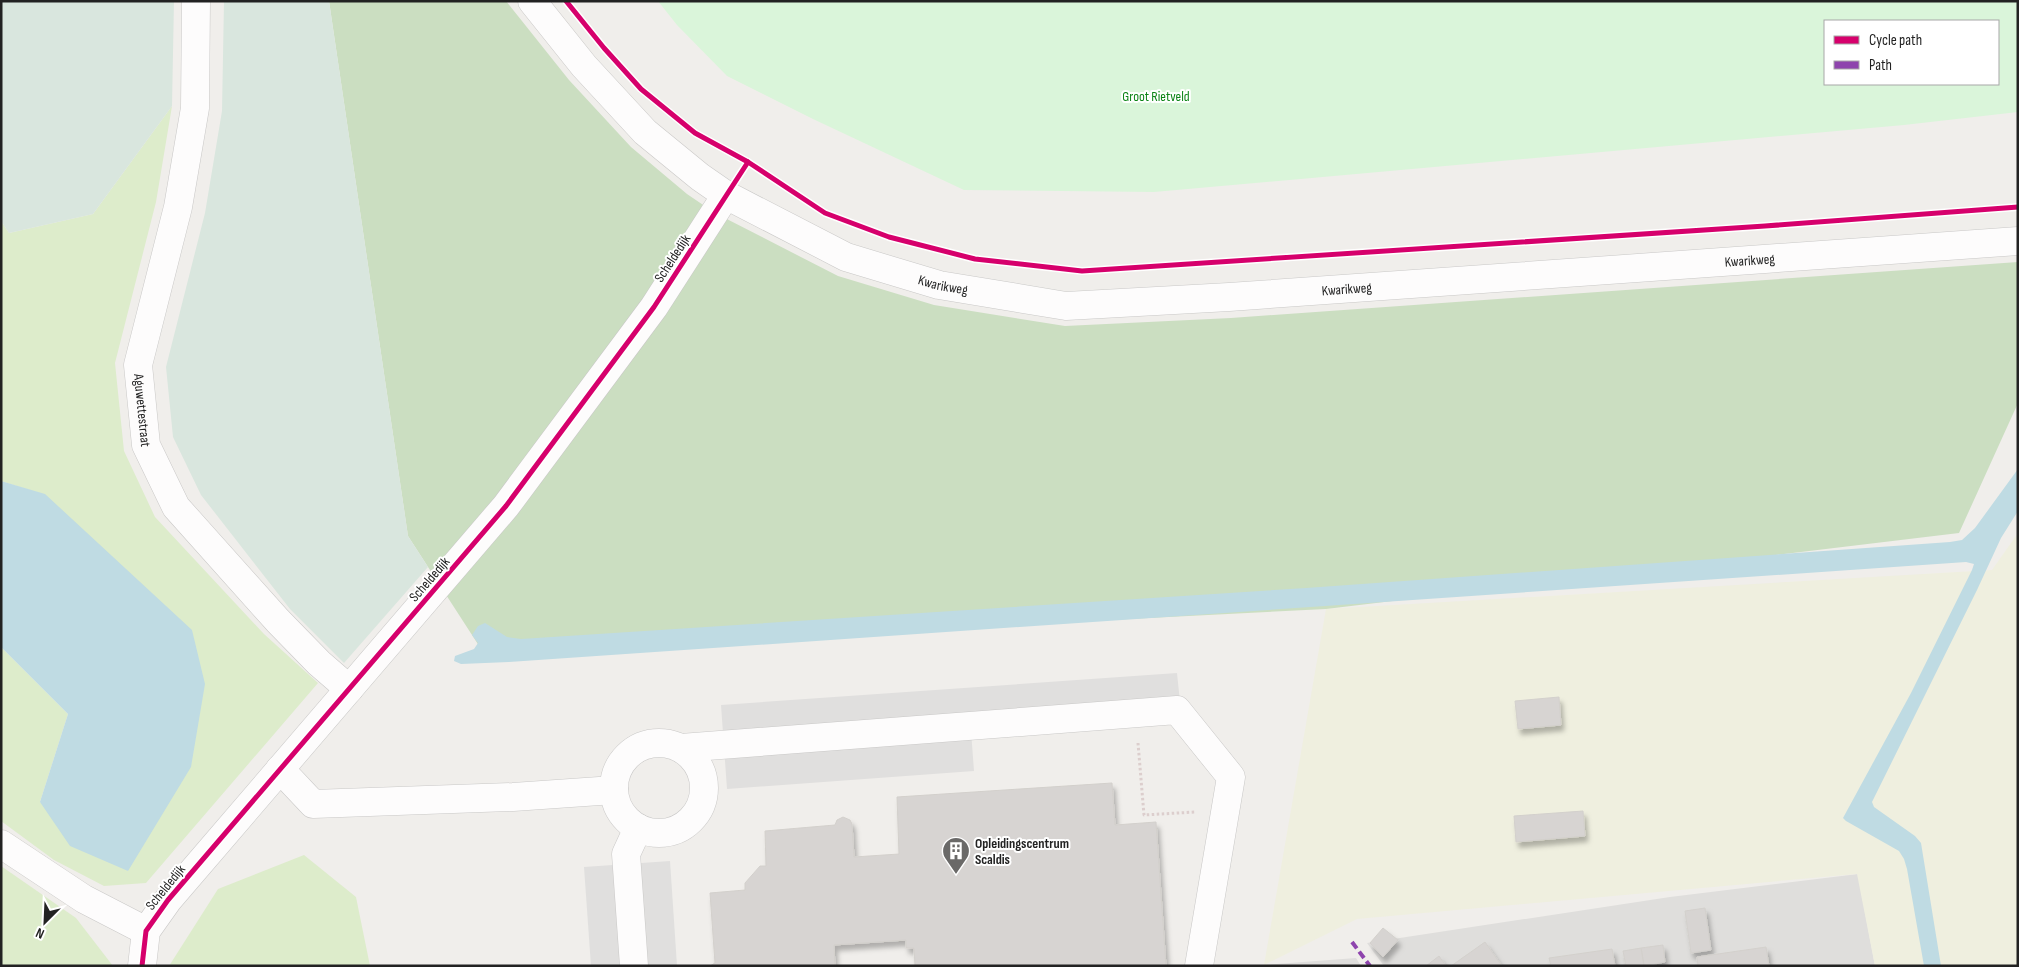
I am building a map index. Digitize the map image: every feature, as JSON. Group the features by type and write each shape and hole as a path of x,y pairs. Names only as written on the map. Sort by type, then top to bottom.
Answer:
{"street":[{"name":"Aguwettestraat","path":"196,1 195,108 178,207 138,365 146,445 176,507 278,621 319,663 350,688"},
{"name":"Kwarikweg","path":"532,1 584,66 645,132 700,178 726,195 846,258 939,285 1066,306 1239,297 2018,241"},
{"name":"Scheldedijk","path":"142,966 146,931 168,900 506,506 654,307 726,195"},
{"path":"681,748 1177,710 1231,776 1199,966"},
{"path":"655,743 681,748 694,758 702,772 705,787 699,810 683,826 668,832 652,833 638,828 626,818 617,805 614,790 616,776 621,764 642,746 655,743"},
{"path":"280,769 312,804 513,797 614,790"},
{"path":"634,966 626,854 638,828"},
{"path":"1,844 84,899 146,931"}],"path":[{"path":"1136,713 1144,815 1225,810"}],"shaded area":[{"path":"1,1 174,1 172,106 93,214 9,233 1,221"},
{"path":"224,1 329,1 408,536 428,567 344,663 290,609 201,495 173,437 166,367 205,213 222,111"},
{"path":"1177,673 1180,702 970,717 974,771 727,789 721,705"},
{"path":"670,861 677,966 591,966 584,867"},
{"path":"1858,874 1875,966 1384,966 1367,943 1670,897"},
{"path":"1356,958 1361,966 1264,966 1264,965"}],"green space":[{"path":"329,1 506,1 569,80 631,147 687,194 715,213 838,276 934,305 1065,326 1231,318 2018,262 2018,403 1959,533 1326,609 483,652 408,536"},
{"name":"Groot Rietveld","path":"658,1 2018,1 2018,112 1904,125 1154,192 964,190 727,76 677,25"},
{"path":"172,106 156,202 115,363 124,451 155,517 264,634 318,683 146,883 104,886 54,860 1,821 1,647 68,714 40,802 128,871 45,495 1,481 1,221 9,233 93,214"},
{"path":"2018,533 2018,966 1875,966 1857,874 1357,919 1264,965 1326,609 1992,570"},
{"path":"304,855 356,897 370,966 169,966 218,889"},
{"path":"1,866 76,918 113,966 1,966"}],"water":[{"path":"2018,469 2018,511 2001,538 1872,802 1874,807 1915,836 1921,843 1941,966 1924,966 1907,869 1899,851 1843,818 1911,693 1972,570 1974,564 1966,562 509,662 461,664 454,661 455,656 474,649 478,643 472,635 478,626 485,623 507,637 521,639 1306,588 1950,542 1962,540 1975,528"},
{"path":"1,481 45,494 192,630 205,684 191,767 128,871 70,846 40,802 68,714 1,647"}],"building":[{"path":"1559,697 1561,725 1518,729 1515,701"},
{"name":"Opleidingscentrum Scaldis","path":"1112,783 1115,825 1156,822 1166,966 915,966 914,948 906,948 906,940 834,945 835,966 710,966 715,963 710,893 745,890 745,883 760,866 766,866 765,831 835,825 837,820 843,817 850,820 852,824 854,857 899,854 897,797"},
{"path":"1583,811 1585,836 1516,842 1514,816"},
{"path":"1705,908 1711,950 1691,953 1685,911"},
{"path":"1383,928 1398,940 1383,957 1370,943"},
{"path":"1485,942 1502,966 1451,966"},
{"path":"1663,945 1665,962 1644,966 1641,948"},
{"path":"1766,947 1769,966 1698,966 1697,957"},
{"path":"1641,948 1644,966 1626,966 1623,951"},
{"path":"1612,949 1615,966 1551,966 1549,958"},
{"path":"1439,956 1446,966 1426,966"}],"marked path":[{"path":"1352,942 1370,966"}],"cycle path":[{"path":"566,1 604,48 641,89 695,133 748,162 825,213 889,237 975,259 1082,271 1765,226 2018,207"},
{"path":"142,966 146,931 168,900 506,506 654,307 748,162"}],"place":[{"name":"Opleidingscentrum Scaldis","path":"956,875"}]}
